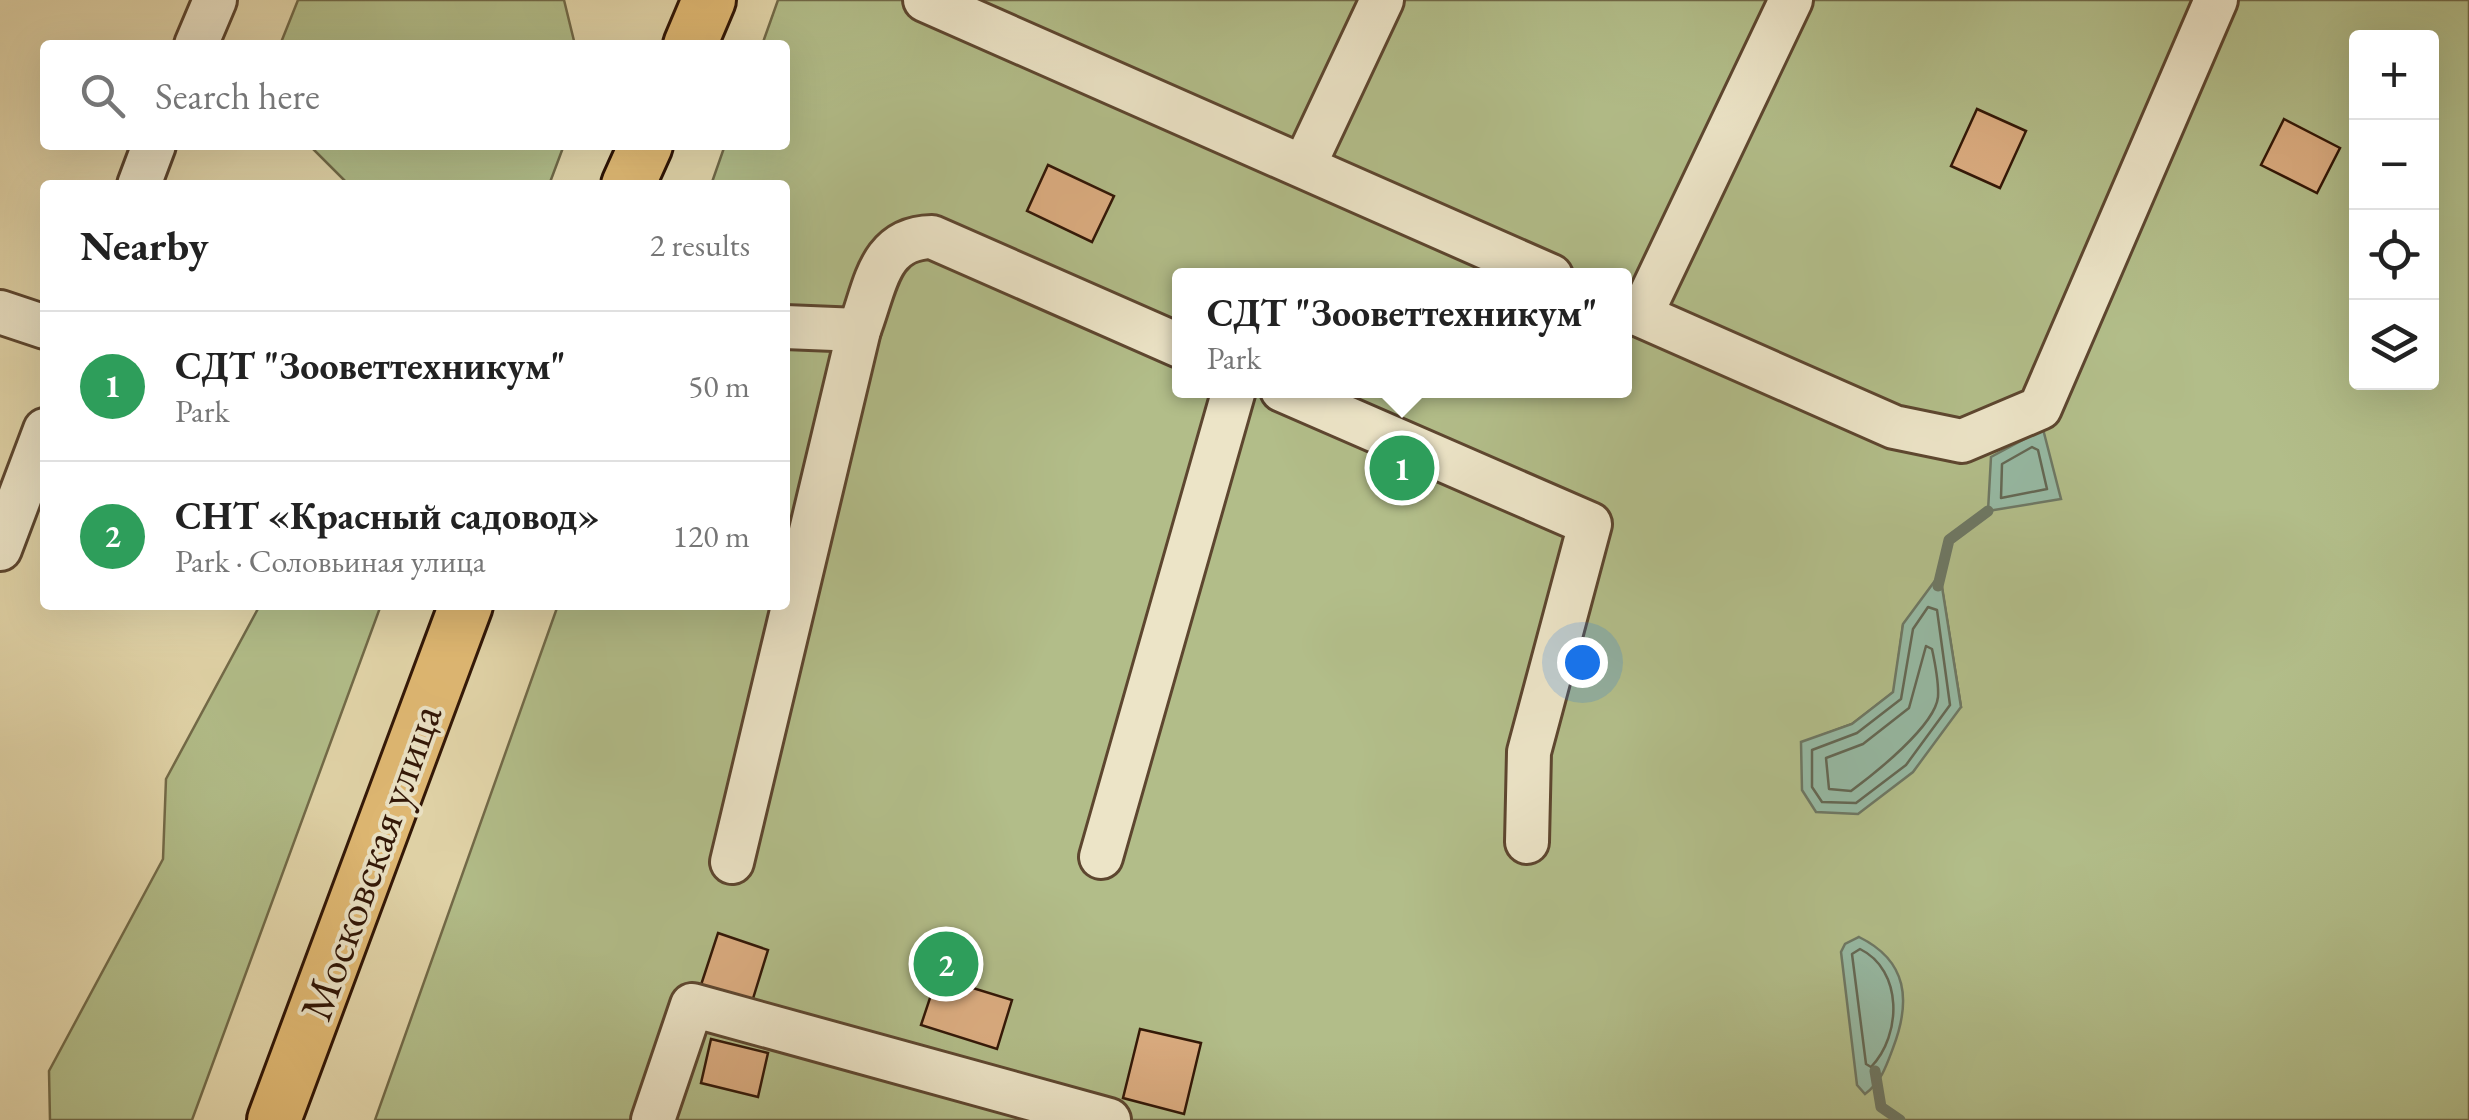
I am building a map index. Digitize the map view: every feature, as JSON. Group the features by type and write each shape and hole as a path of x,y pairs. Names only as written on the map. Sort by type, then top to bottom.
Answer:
{"main road":[{"path":"692,40 709,0"},
{"path":"630,180 644,150"},
{"name":"Московская улица","path":"274,1120 464,610"}],"street":[{"path":"198,40 215,0"},
{"path":"924,0 985,16 1304,166 1533,268"},
{"path":"1304,166 1382,0"},
{"path":"1791,0 1633,312 1894,427 1962,441 2040,408 2216,0"},
{"path":"141,180 152,150"},
{"path":"732,862 859,330 891,248 910,237 932,237 1172,342"},
{"path":"0,312 40,325"},
{"path":"790,327 859,330"},
{"path":"1102,857 1232,398"},
{"path":"1300,398 1590,524 1528,752 1527,842"},
{"path":"0,549 40,443"},
{"path":"653,1120 692,1004 1109,1120"}],"shaded area":[{"path":"298,0 564,0 574,40 282,40"},
{"path":"778,0 2469,0 2469,1120 375,1120 556,610 790,610 790,180 713,180 723,150 790,150 790,40 764,40","holes":["1940,576 1961,707 1801,743 1852,724 1894,692 1903,625"]},
{"path":"314,150 562,150 551,180 344,180"},
{"path":"257,610 379,610 192,1120 50,1120 49,1071 163,859 166,779"}],"water":[{"path":"2043,429 2061,499 1988,511 1991,457"},
{"path":"1940,574 1961,707 1913,772 1858,814 1816,812 1802,790 1801,742 1852,724 1893,692 1903,624"},
{"path":"1859,937 1888,958 1896,970 1903,999 1899,1031 1888,1062 1865,1094 1857,1085 1841,952 1845,944"}],"building":[{"path":"1977,109 2026,131 2000,188 1951,166"},
{"path":"2284,119 2340,148 2317,193 2261,165"},
{"path":"1048,165 1114,196 1092,242 1027,211"},
{"path":"718,933 768,950 751,1005 700,988"},
{"path":"937,977 1012,1000 997,1049 921,1025"},
{"path":"1140,1029 1201,1043 1184,1114 1123,1098"},
{"path":"711,1039 768,1053 758,1097 701,1083"}],"waterway":[{"path":"1938,586 1949,540 1988,511"},
{"path":"1875,1071 1881,1107 1900,1120"}],"place":[{"name":"СДТ \"Зооветтехникум\"","path":"1402,468"},
{"name":"СНТ «Красный садовод»","path":"946,964"}]}
